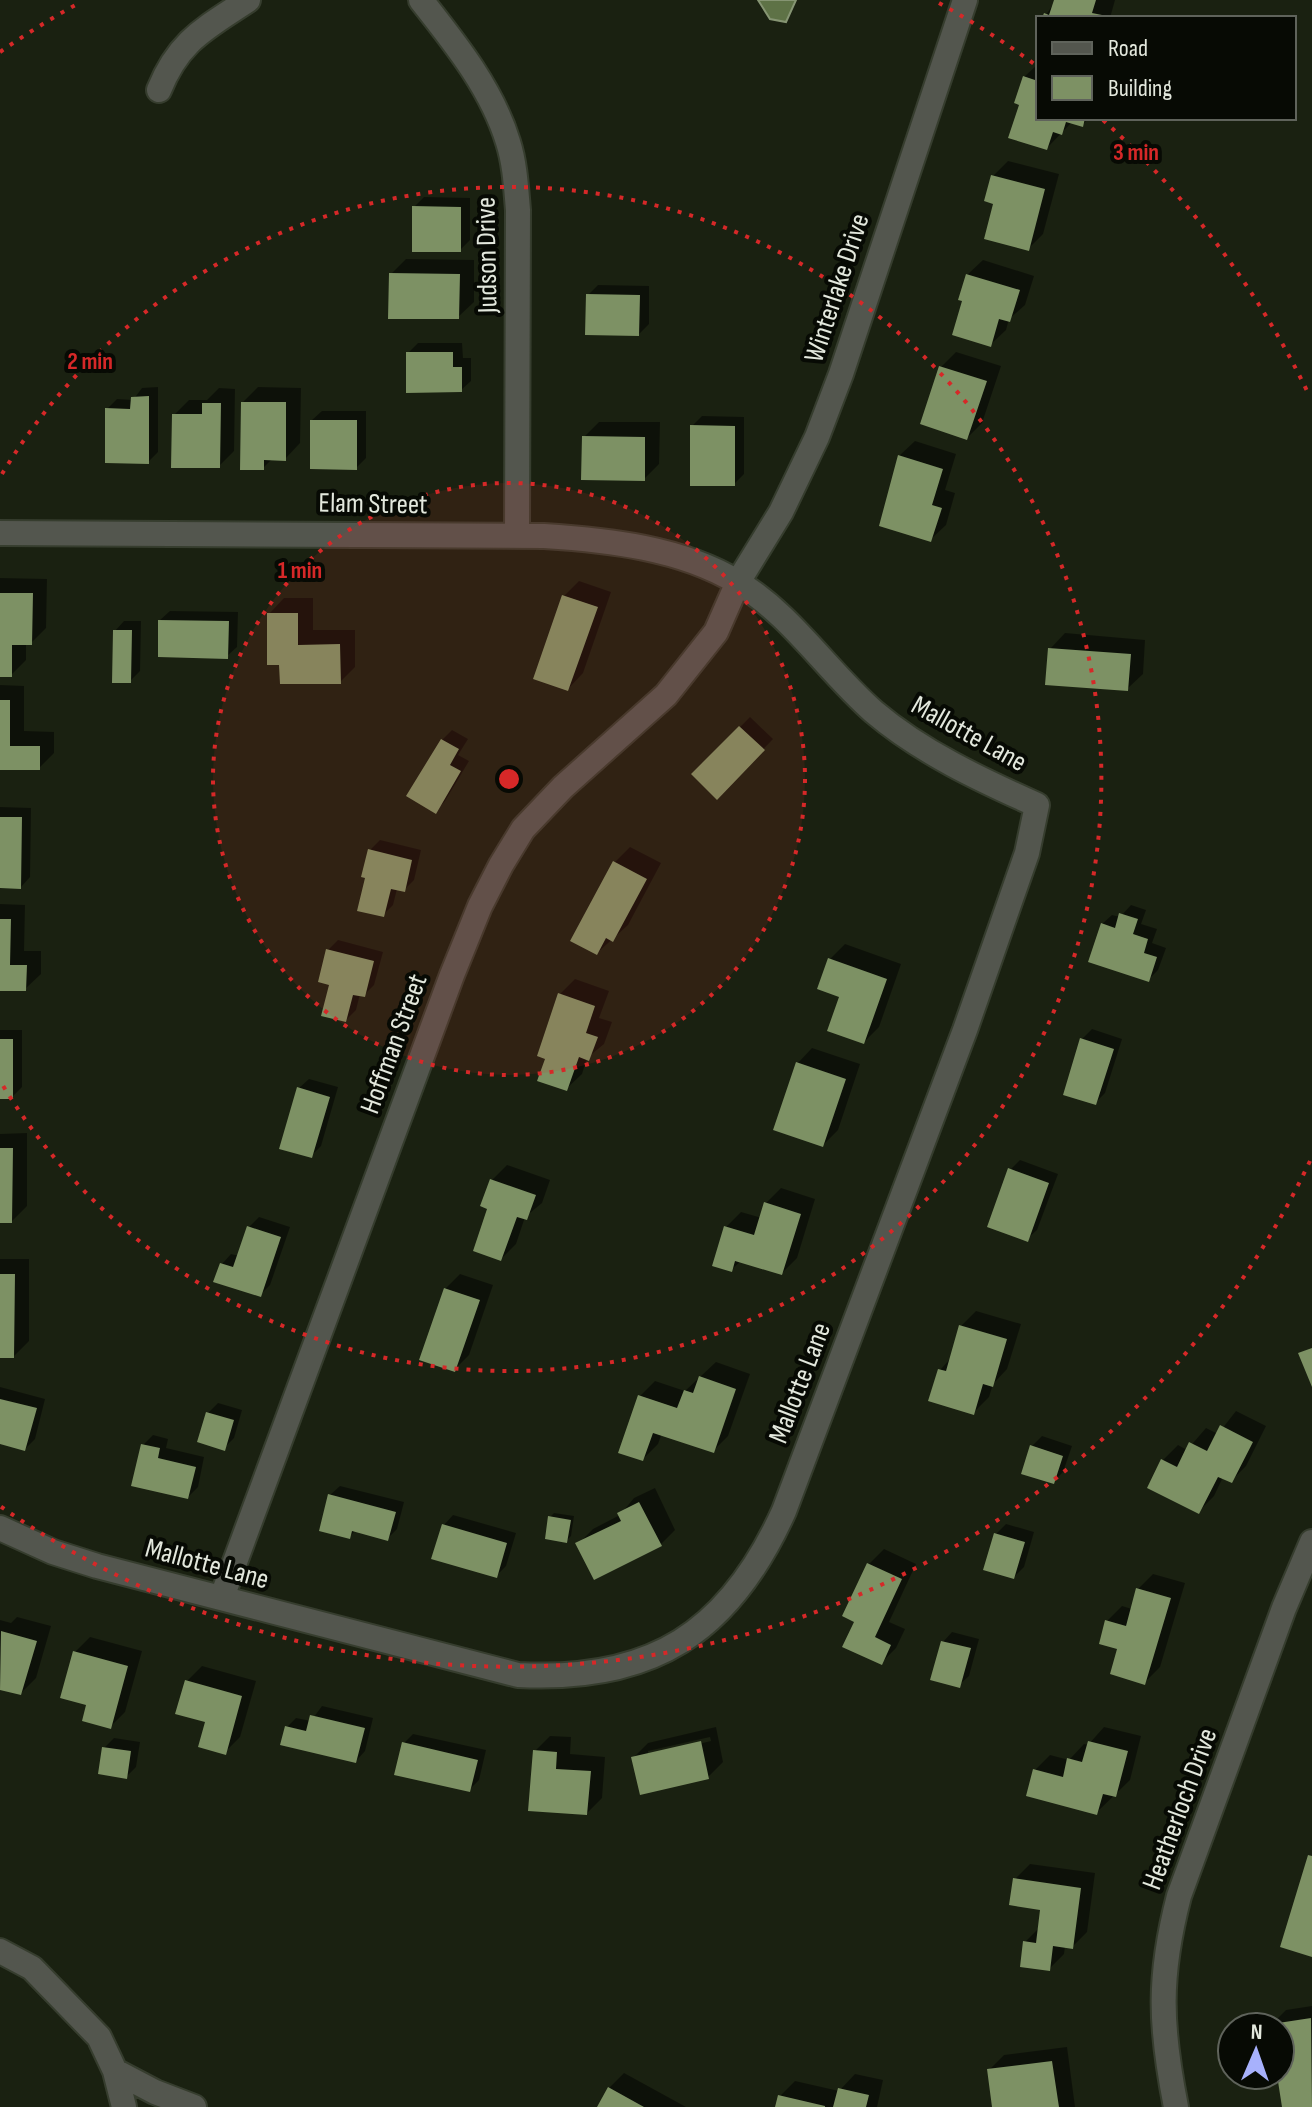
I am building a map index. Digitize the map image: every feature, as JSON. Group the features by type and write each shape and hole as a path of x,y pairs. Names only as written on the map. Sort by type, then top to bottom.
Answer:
{"street":[{"path":"159,90 170,63 195,36 248,0"},
{"name":"Judson Drive","path":"421,0 461,50 487,93 508,140 515,171 518,210 517,536"},
{"name":"Winterlake Drive","path":"738,582 781,512 817,437 841,374 965,0"},
{"name":"Elam Street","path":"0,533 579,538 669,553 738,582"},
{"name":"Mallotte Lane","path":"0,1528 53,1552 97,1566 518,1675 560,1677 634,1663 688,1637 750,1576 767,1548 789,1496 965,1030 1027,853 1037,805 980,779 903,733 876,713 794,629 738,582"},
{"name":"Hoffman Street","path":"222,1597 480,906 523,829 666,695 716,632 738,582"},
{"name":"Heatherloch Drive","path":"1176,2107 1163,2033 1162,1999 1169,1934 1179,1896 1284,1608 1312,1542"},
{"path":"0,1951 32,1968 99,2037 115,2071 124,2107"},
{"path":"115,2071 155,2092 194,2107"}],"shaded area":[{"path":"758,0 796,0 786,22 770,19"}],"building":[{"path":"1054,0 1096,0 1092,13 1102,15 1043,16 1044,13 1049,15"},
{"path":"1023,76 1036,80 1036,120 1085,120 1083,127 1066,122 1062,135 1053,132 1047,150 1008,138 1019,105 1014,103"},
{"path":"991,175 1045,189 1029,251 984,239 993,204 984,201"},
{"path":"412,206 461,207 461,252 412,252"},
{"path":"389,273 460,274 459,319 388,319"},
{"path":"966,274 1020,290 1010,322 999,319 991,347 952,335"},
{"path":"586,294 640,295 639,336 585,335"},
{"path":"406,352 453,352 453,367 462,367 462,392 406,393"},
{"path":"939,366 987,381 967,440 920,424"},
{"path":"149,396 149,464 105,463 105,408 130,409 131,397"},
{"path":"241,402 286,402 286,461 264,460 264,470 240,470"},
{"path":"202,403 221,403 220,468 171,468 172,414 202,414"},
{"path":"310,420 357,420 357,470 310,469"},
{"path":"690,425 735,426 735,486 690,486"},
{"path":"582,436 645,437 645,481 581,480"},
{"path":"898,455 943,469 932,505 942,508 931,542 879,526"},
{"path":"0,593 33,593 32,645 12,645 12,677 0,677"},
{"path":"562,595 598,607 568,691 533,679"},
{"path":"267,613 298,613 298,645 340,644 341,684 280,684 279,665 267,665"},
{"path":"158,620 229,621 228,659 158,657"},
{"path":"113,630 132,630 131,683 112,683"},
{"path":"1048,648 1131,654 1128,691 1045,685"},
{"path":"0,700 10,700 10,746 40,746 40,770 0,770"},
{"path":"739,726 765,750 717,800 691,774"},
{"path":"441,739 459,749 450,765 461,771 436,814 406,796"},
{"path":"0,817 22,817 21,889 0,888"},
{"path":"368,849 412,860 405,892 391,889 384,917 357,911"},
{"path":"613,861 647,879 613,942 606,938 597,955 570,941"},
{"path":"1119,913 1138,919 1133,934 1148,939 1144,953 1157,957 1149,982 1088,962 1101,923 1115,928"},
{"path":"0,919 11,919 10,965 27,965 26,991 0,991"},
{"path":"326,949 374,961 365,997 353,995 346,1022 321,1016 329,985 318,982"},
{"path":"828,958 887,979 864,1044 827,1031 839,997 817,989"},
{"path":"558,993 595,1006 586,1033 598,1037 589,1061 579,1057 567,1091 537,1081 545,1059 537,1056"},
{"path":"1080,1038 1114,1049 1096,1105 1063,1095"},
{"path":"0,1039 13,1039 13,1099 0,1099"},
{"path":"796,1062 846,1079 823,1147 773,1130"},
{"path":"297,1087 330,1097 312,1158 279,1149"},
{"path":"0,1148 13,1148 12,1223 0,1223"},
{"path":"1008,1168 1049,1183 1028,1242 987,1227"},
{"path":"490,1179 536,1195 527,1220 517,1217 501,1261 473,1251 487,1209 480,1206"},
{"path":"764,1202 801,1214 782,1275 735,1261 732,1272 712,1266 724,1226 754,1235"},
{"path":"247,1226 281,1237 261,1297 213,1282 220,1263 233,1267"},
{"path":"0,1274 15,1274 14,1358 0,1358"},
{"path":"444,1288 480,1300 455,1372 419,1360"},
{"path":"959,1325 1007,1339 993,1387 983,1384 974,1415 928,1401 938,1369 946,1371"},
{"path":"1312,1348 1312,1387 1298,1353"},
{"path":"699,1376 736,1389 714,1453 653,1433 643,1461 618,1453 638,1395 677,1408 684,1390 693,1393"},
{"path":"0,1399 37,1408 25,1451 0,1444"},
{"path":"206,1412 234,1420 225,1451 197,1442"},
{"path":"1220,1425 1253,1442 1232,1483 1218,1477 1199,1514 1147,1488 1161,1459 1177,1467 1189,1442 1207,1451"},
{"path":"141,1444 160,1448 158,1458 196,1467 188,1499 131,1486"},
{"path":"1030,1445 1063,1456 1054,1484 1021,1474"},
{"path":"328,1494 396,1512 388,1541 352,1531 350,1539 319,1531"},
{"path":"639,1502 662,1546 594,1580 575,1543 621,1521 617,1513"},
{"path":"548,1516 571,1520 567,1543 545,1539"},
{"path":"442,1524 507,1543 497,1578 431,1559"},
{"path":"994,1533 1025,1542 1014,1579 983,1570"},
{"path":"867,1563 902,1579 875,1637 891,1645 882,1665 842,1647 854,1622 842,1616"},
{"path":"1136,1588 1171,1598 1145,1685 1110,1674 1117,1649 1099,1644 1105,1620 1126,1626"},
{"path":"1,1631 37,1641 21,1695 0,1690"},
{"path":"941,1641 971,1648 960,1688 930,1680"},
{"path":"73,1651 128,1666 111,1729 82,1721 86,1705 60,1698"},
{"path":"185,1680 242,1696 226,1755 198,1747 205,1722 175,1714"},
{"path":"310,1715 365,1728 356,1763 280,1745 285,1726 306,1731"},
{"path":"701,1741 709,1779 640,1795 631,1757"},
{"path":"1088,1741 1128,1751 1116,1797 1103,1794 1097,1815 1026,1796 1033,1769 1063,1777 1067,1758 1082,1762"},
{"path":"402,1742 478,1760 470,1792 394,1775"},
{"path":"102,1747 131,1751 127,1779 98,1774"},
{"path":"533,1750 557,1752 556,1769 591,1771 587,1815 528,1811"},
{"path":"1308,1855 1312,1856 1312,1957 1280,1947"},
{"path":"1013,1878 1081,1888 1073,1949 1053,1946 1050,1971 1020,1967 1023,1941 1036,1943 1040,1910 1009,1905"},
{"path":"1311,2018 1312,2107 1282,2107 1280,2091 1296,2091 1296,2020"},
{"path":"1052,2061 1059,2107 992,2107 987,2069"},
{"path":"608,2087 644,2107 597,2107"},
{"path":"838,2088 869,2095 866,2107 833,2107"},
{"path":"778,2095 825,2106 825,2107 775,2107"}]}
